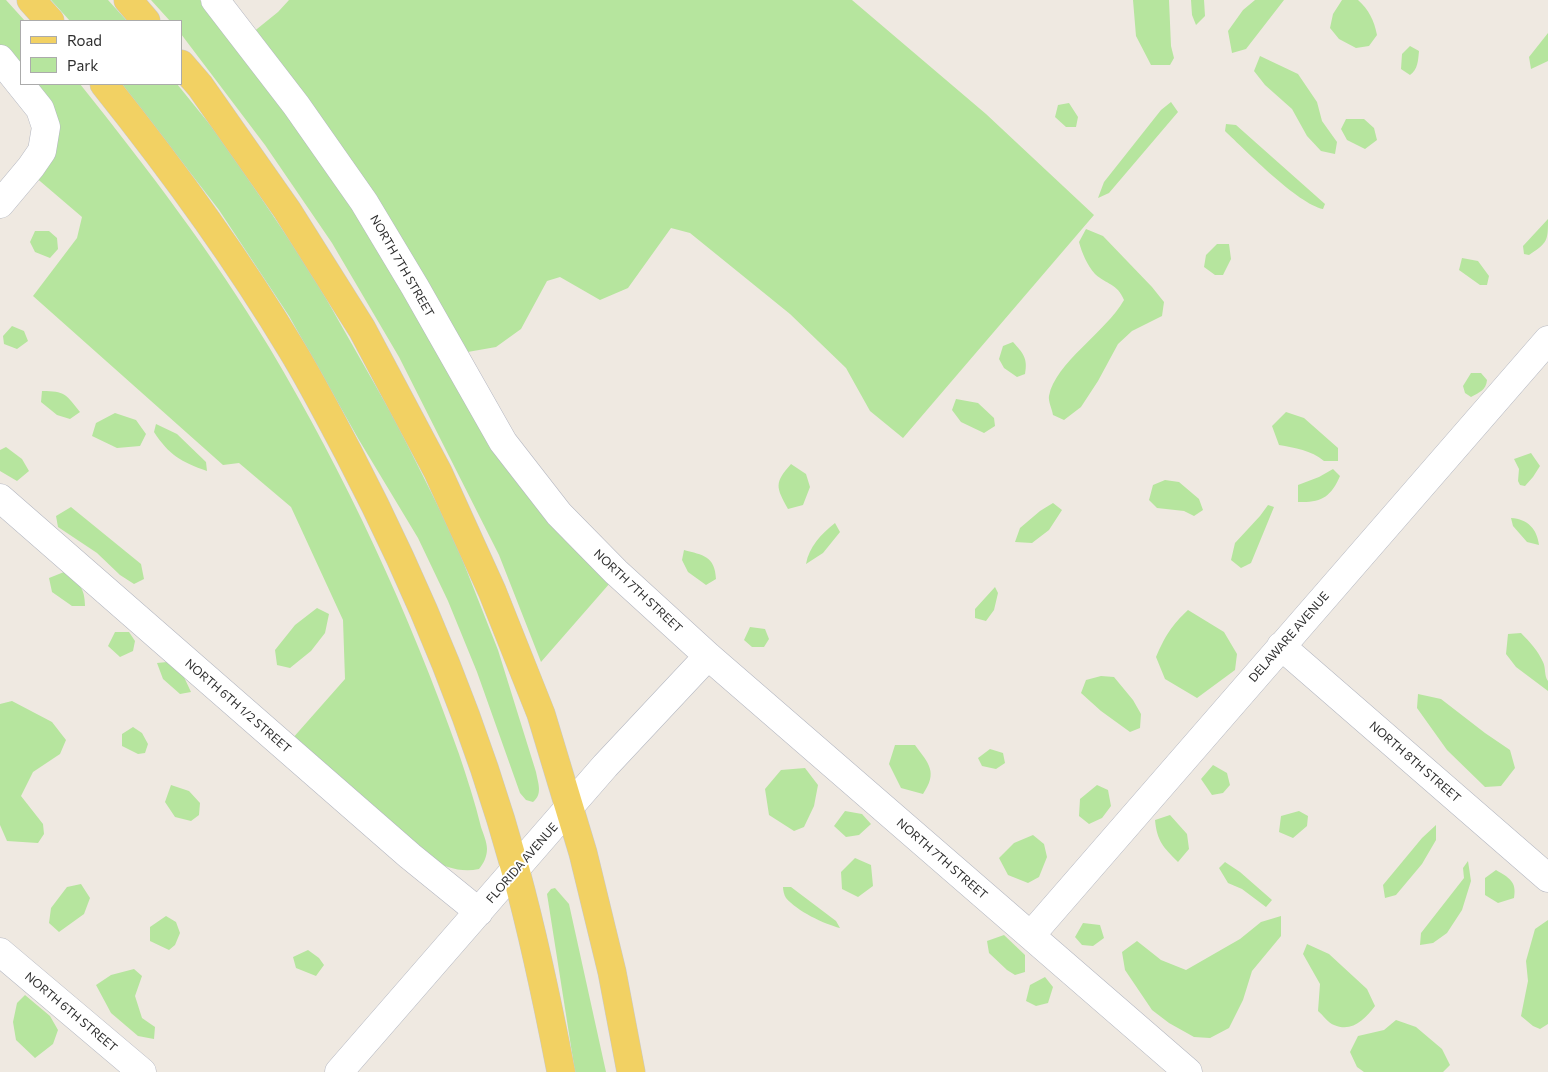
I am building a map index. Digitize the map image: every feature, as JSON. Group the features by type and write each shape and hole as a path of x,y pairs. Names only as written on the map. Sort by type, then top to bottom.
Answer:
{"main road":[{"path":"31,0 49,20"},
{"path":"128,0 145,20"},
{"path":"182,65 200,86 288,210 357,321 438,472 492,591 541,714 583,853 610,963 631,1072"},
{"path":"105,85 156,148 230,253 293,350 379,511 426,613 478,749 515,870 543,979 561,1072"}],"street":[{"name":"NORTH 7TH STREET","path":"215,0 296,105 364,202 415,287 503,442 559,514 616,572 708,656 1188,1072"},
{"path":"0,59 20,84"},
{"path":"0,204 42,151 46,126 40,109 21,85"},
{"name":"DELAWARE AVENUE","path":"1031,935 1281,646 1539,368 1548,340"},
{"name":"NORTH 6TH 1/2 STREET","path":"0,498 410,856 479,912"},
{"name":"NORTH 8TH STREET","path":"1281,646 1548,878"},
{"name":"FLORIDA AVENUE","path":"339,1072 606,766 708,656"},
{"name":"NORTH 6TH STREET","path":"0,952 142,1072"}],"green space":[{"path":"0,0 6,0 24,20 20,20 20,69 0,47"},
{"path":"51,0 108,0 126,20 69,20"},
{"path":"151,0 200,0 281,103 610,583 541,662 499,555 399,357 332,243 265,145 182,35 182,20 169,20"},
{"path":"289,0 852,0 986,114 1094,215 903,438 870,411 846,368 790,314 690,233 671,228 628,288 600,300 560,277 547,281 521,329 496,347 462,353 252,33 278,12"},
{"path":"1133,0 1169,0 1171,46 1174,58 1170,65 1151,65 1136,36"},
{"path":"1191,0 1204,0 1205,16 1196,25 1192,15"},
{"path":"1255,0 1284,0 1246,49 1232,53 1228,31 1243,10"},
{"path":"1342,0 1358,0 1370,16 1377,35 1369,46 1356,48 1339,39 1330,28 1333,14"},
{"path":"1548,33 1548,61 1531,69 1529,57"},
{"path":"1410,46 1419,51 1416,67 1410,75 1401,69 1402,54"},
{"path":"1260,56 1298,74 1317,102 1322,121 1337,142 1335,154 1321,151 1307,136 1292,109 1265,85 1254,71"},
{"path":"31,85 81,85 130,147 202,245 248,312 297,396 350,495 419,649 459,754 486,843 486,857 479,869 453,868 429,859 292,739 345,679 343,620 291,507 239,463 223,465 33,296 77,238 82,217 34,176"},
{"path":"123,85 178,85 220,137 311,272 395,420 453,536 498,650 536,772 539,792 533,802 526,800 520,793 477,672 448,601 418,538 359,440 289,316 219,210"},
{"path":"1171,102 1178,112 1109,193 1098,198 1104,182 1161,110"},
{"path":"1069,103 1078,117 1076,127 1066,127 1055,117 1058,105"},
{"path":"1346,119 1364,119 1374,128 1377,140 1365,149 1347,140 1341,129"},
{"path":"1226,124 1236,125 1325,204 1323,209 1312,205 1300,197 1258,163 1225,131"},
{"path":"1548,219 1546,240 1529,255 1524,254 1523,246"},
{"path":"1086,229 1103,236 1164,302 1162,316 1132,331 1118,344 1081,407 1064,420 1053,415 1049,396 1053,384 1071,360 1106,324 1124,300 1115,287 1099,278 1087,263 1079,242"},
{"path":"35,231 49,231 57,238 58,249 50,258 35,252 30,242"},
{"path":"1217,244 1229,244 1231,259 1223,275 1215,275 1204,267 1206,255"},
{"path":"1462,258 1478,261 1489,276 1487,285 1480,285 1459,270"},
{"path":"12,326 24,331 28,341 17,349 4,344 3,336"},
{"path":"1013,342 1022,353 1026,364 1025,374 1017,377 1004,368 999,359 1003,346"},
{"path":"1471,373 1481,373 1487,380 1484,388 1471,397 1465,393 1463,386"},
{"path":"42,391 56,392 64,395 80,412 70,419 57,415 41,402"},
{"path":"956,399 978,403 994,418 995,426 984,433 961,422 952,410"},
{"path":"1286,412 1304,418 1338,448 1338,461 1324,461 1297,448 1279,445 1272,426"},
{"path":"115,413 136,420 146,434 140,446 117,448 92,436 96,423"},
{"path":"156,424 177,434 206,462 207,471 176,457 165,447 154,432"},
{"path":"6,447 22,459 29,471 17,481 0,471 0,450"},
{"path":"1531,453 1540,466 1525,486 1520,485 1518,481 1519,469 1514,459"},
{"path":"791,464 806,474 810,487 803,505 788,509 779,490 779,481"},
{"path":"1333,469 1340,476 1329,494 1319,500 1298,502 1298,485"},
{"path":"1165,480 1179,482 1199,499 1203,510 1194,516 1184,511 1157,508 1149,500 1153,485"},
{"path":"1053,503 1062,510 1049,530 1032,543 1015,542 1020,528"},
{"path":"1268,505 1274,507 1251,563 1241,568 1231,560 1235,543"},
{"path":"71,507 141,564 144,579 134,584 120,575 97,553 58,527 56,516"},
{"path":"1511,518 1522,520 1531,526 1536,534 1539,545 1527,542 1513,526"},
{"path":"835,523 840,532 823,553 806,564 816,541"},
{"path":"684,550 707,558 713,565 716,579 706,585 688,572 682,560"},
{"path":"64,572 80,586 84,594 85,606 72,606 52,592 49,578"},
{"path":"995,587 998,593 994,610 986,621 975,618 975,609"},
{"path":"317,608 329,614 325,633 311,651 290,668 277,665 275,650 295,625"},
{"path":"1188,610 1224,632 1237,654 1235,670 1197,698 1165,679 1156,657 1169,631"},
{"path":"750,627 765,629 769,639 764,647 752,647 744,640"},
{"path":"115,632 129,632 135,641 133,651 120,657 108,646"},
{"path":"1521,633 1534,647 1543,662 1548,681 1548,691 1516,667 1506,654 1508,634"},
{"path":"167,662 184,677 191,692 180,694 163,679 157,663"},
{"path":"1101,676 1114,677 1133,700 1141,714 1140,728 1130,732 1101,711 1081,693 1086,680"},
{"path":"1418,694 1441,699 1510,750 1515,768 1501,786 1485,787 1447,750 1417,708"},
{"path":"12,701 52,722 66,740 60,754 33,772 21,796 43,824 44,834 38,843 7,841 0,825 0,704"},
{"path":"133,727 142,733 148,744 145,753 138,754 122,746 122,734"},
{"path":"895,745 915,745 928,763 931,774 928,786 923,794 901,788 889,764"},
{"path":"990,749 1003,753 1005,763 996,769 982,766 978,758"},
{"path":"1213,765 1227,773 1230,785 1223,793 1212,795 1201,779"},
{"path":"805,768 818,785 814,806 804,827 794,831 769,815 765,789 781,770"},
{"path":"171,785 189,791 200,803 199,815 191,821 175,817 165,802"},
{"path":"1097,785 1108,790 1111,806 1102,818 1089,824 1079,816 1080,799"},
{"path":"845,811 862,814 871,824 859,835 846,837 834,826"},
{"path":"1299,811 1308,816 1307,826 1293,838 1279,832 1281,816"},
{"path":"1170,815 1187,834 1189,849 1178,862 1168,852 1157,833 1155,820"},
{"path":"1436,825 1436,840 1422,864 1396,895 1385,898 1383,885 1422,838"},
{"path":"1033,835 1044,844 1047,857 1039,877 1028,883 1008,875 999,858 1014,843"},
{"path":"855,858 871,865 873,886 858,897 842,889 841,872"},
{"path":"1468,861 1471,881 1462,910 1447,933 1433,943 1420,945 1421,933 1464,878 1463,868"},
{"path":"1225,862 1240,872 1272,900 1266,907 1242,889 1228,883 1219,868"},
{"path":"1496,870 1513,884 1514,898 1498,903 1485,895 1485,878"},
{"path":"81,884 90,898 84,914 59,932 49,923 51,908 67,887"},
{"path":"783,887 791,887 836,921 840,928 819,920 797,908 786,898"},
{"path":"555,888 569,904 606,1072 575,1072 547,894 551,889"},
{"path":"166,916 176,922 180,933 175,945 169,950 150,941 150,927"},
{"path":"1281,916 1281,936 1252,971 1243,1000 1229,1028 1210,1038 1194,1037 1169,1023 1152,1010 1125,970 1122,952 1137,941 1161,960 1186,970 1240,939 1261,922"},
{"path":"1548,920 1548,1024 1540,1029 1521,1016 1528,981 1526,961 1535,929"},
{"path":"1083,923 1100,925 1104,938 1093,946 1082,945 1075,937"},
{"path":"1004,935 1025,955 1025,972 1015,975 989,953 987,941"},
{"path":"1307,944 1329,954 1367,989 1375,1006 1358,1023 1347,1027 1334,1025 1318,1011 1320,984 1303,954"},
{"path":"308,950 319,958 324,965 316,976 296,968 293,957"},
{"path":"134,969 142,976 135,996 142,1018 155,1027 154,1039 138,1036 111,1013 96,985 111,975"},
{"path":"1045,977 1053,987 1048,1003 1036,1006 1026,1001 1030,985"},
{"path":"25,995 50,1016 58,1030 53,1044 35,1058 16,1040 13,1022 17,1003"},
{"path":"1396,1020 1416,1027 1442,1049 1450,1065 1443,1072 1364,1072 1357,1067 1350,1052 1358,1036 1384,1030"}]}
